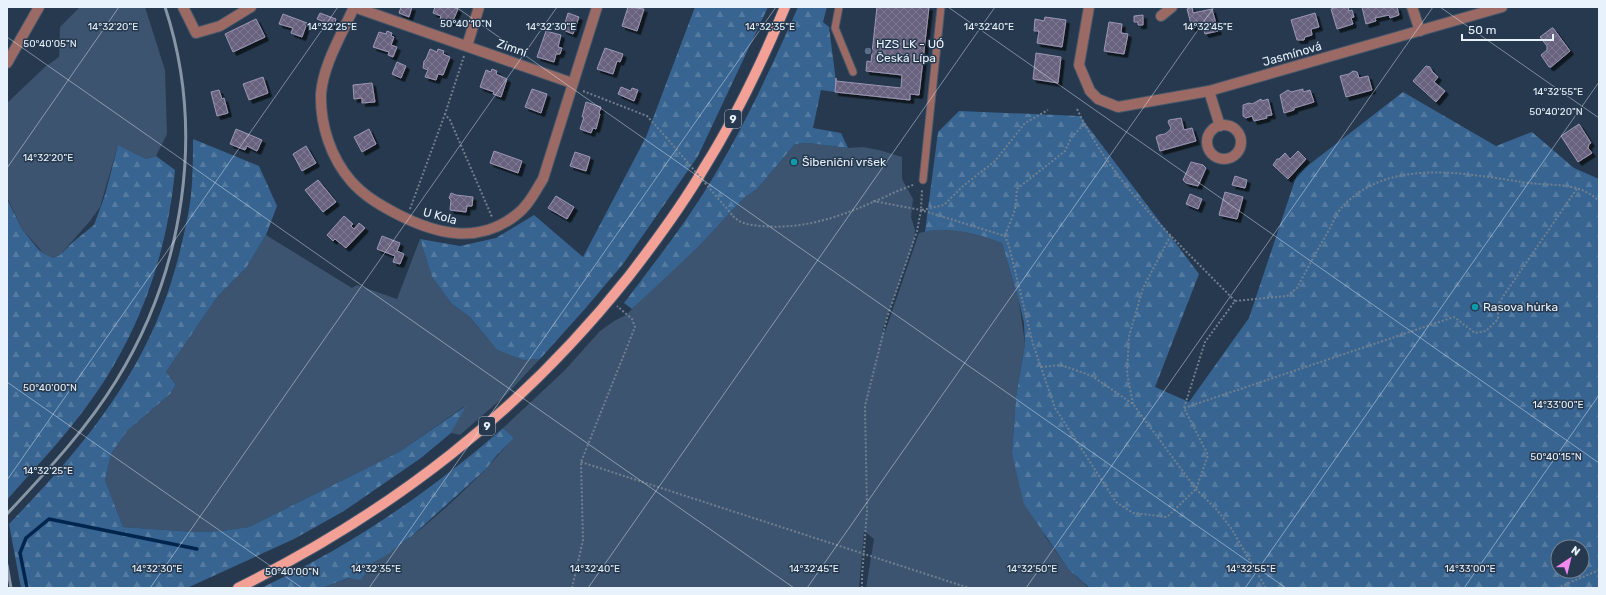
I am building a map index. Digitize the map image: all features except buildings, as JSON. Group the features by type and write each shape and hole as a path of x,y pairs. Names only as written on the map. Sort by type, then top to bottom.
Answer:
{"main road":[{"name":"9","path":"238,588 317,546 357,522 407,488 455,452 527,389 569,346 609,300 654,244 704,169 749,88 785,7"}],"street":[{"path":"7,63 40,7"},
{"path":"183,7 196,33 220,26 251,7"},
{"name":"Zimní","path":"354,7 572,83"},
{"name":"U Kola","path":"354,7 324,74 321,94 325,133 334,156 350,180 378,205 428,228 456,234 475,234 496,227 516,215 532,199 543,179 597,7"},
{"path":"467,46 479,7"},
{"name":"Jasmínová","path":"1088,7 1079,65 1090,91 1098,99 1118,107 1209,91 1502,7"},
{"path":"1161,16 1172,7"},
{"path":"1412,7 1420,31"},
{"path":"1209,91 1220,126"}],"lane":[{"path":"839,7 835,28 853,72"},
{"path":"923,180 941,7"}],"path":[{"path":"407,219 445,114 467,46"},
{"path":"572,83 576,88 647,116 733,216 744,224 797,226 834,218 923,180 921,210 917,231 887,318 865,406 867,511 862,588"},
{"path":"1077,109 1102,154 1138,201 1234,301"},
{"path":"921,210 944,205 963,186 996,161 1025,123 1048,110"},
{"path":"445,114 450,120 496,227"},
{"path":"1084,124 1071,138 1065,151 1017,189 1015,210 1005,236 1009,246 1033,344 1055,408 1116,502 1133,513 1167,517 1196,489 1208,455 1184,408 1205,342 1234,301 1287,296 1297,288 1342,207 1359,192 1385,179 1415,174 1466,173 1534,184 1563,184 1578,187 1599,201"},
{"path":"1184,408 1454,316 1475,333 1486,331 1498,319 1498,304 1578,187"},
{"path":"874,202 921,210 1005,236"},
{"path":"1133,404 1127,373 1129,336 1143,288 1171,236"},
{"path":"572,588 583,540 581,462 635,327 634,322 629,316 609,300"},
{"path":"1040,367 1061,364 1092,376 1133,404 1196,489 1217,510 1231,528 1266,588"},
{"path":"581,462 969,588"},
{"path":"1558,588 1599,570"}],"shaded area":[{"path":"80,7 145,7 165,70 167,134 156,156 146,159 118,145 100,207 90,221 60,255 53,258 46,256 22,229 7,197 7,103 45,67 59,57 60,27"},
{"path":"808,143 848,148 863,147 902,157 902,179 913,199 911,217 915,230 914,242 882,331 885,332 919,233 945,227 993,239 1002,243 1019,301 1025,344 1016,397 1012,453 1045,536 1069,570 1089,588 866,588 874,539 864,531 859,588 322,588 367,572 369,565 415,534 459,496 514,438 503,428 564,371 600,331 626,315 700,245 743,199 758,188 795,144"},
{"path":"266,235 352,288 357,285 397,299 420,239 432,277 452,304 470,317 497,350 523,360 540,359 507,394 460,435 451,433 465,406 399,452 249,527 221,531 194,532 123,527 105,480 111,454 127,431 170,394 176,385 166,372 217,297 246,268"}],"green space":[{"path":"695,7 768,7 698,156 623,264 540,359 523,360 497,350 470,317 452,304 432,277 420,239 460,246 496,238 534,215 583,257 646,137"},
{"path":"798,7 827,7 823,22 829,27 836,81 835,92 821,90 813,128 841,133 848,148 808,143 795,144 758,188 743,199 700,245 632,309 624,303 665,249 717,172 754,102"},
{"path":"1403,92 1496,146 1532,132 1574,168 1599,179 1599,588 1090,588 1069,570 1024,504 1012,453 1016,397 1025,344 1024,323 1002,243 975,234 953,230 933,230 925,232 938,132 959,111 1080,116 1199,274 1155,387 1189,402 1249,318 1297,174"},
{"path":"193,139 259,166 277,206 266,235 246,268 217,297 166,372 176,385 170,394 127,431 111,454 105,480 123,527 194,532 221,531 249,527 399,452 466,406 451,433 421,458 344,511 294,539 187,588 21,588 9,524 76,450 96,424 116,397 149,339 171,283 185,230 192,187"},
{"path":"118,145 146,159 156,156 175,170 165,235 157,266 134,327 103,383 66,433 7,500 7,199 22,229 38,249 53,258 60,255 94,225 105,195"},
{"path":"503,428 514,438 497,455 486,469 413,535 385,556 369,565 367,572 360,580 349,578 322,588 261,588 326,555 388,517 447,474"}],"waterway":[{"path":"27,588 20,553 26,538 49,519 197,549"}],"railway":[{"path":"7,514 65,450 92,417 116,381 139,338 158,294 172,247 181,199 185,151 184,102 177,54 165,7"},
{"path":"7,565 11,588"}],"place":[{"name":"HZS LK - UÓ Česká Lípa","path":"868,51"},
{"name":"Šibeniční vršek","path":"794,162"},
{"name":"Rasova hůrka","path":"1475,307"}]}
